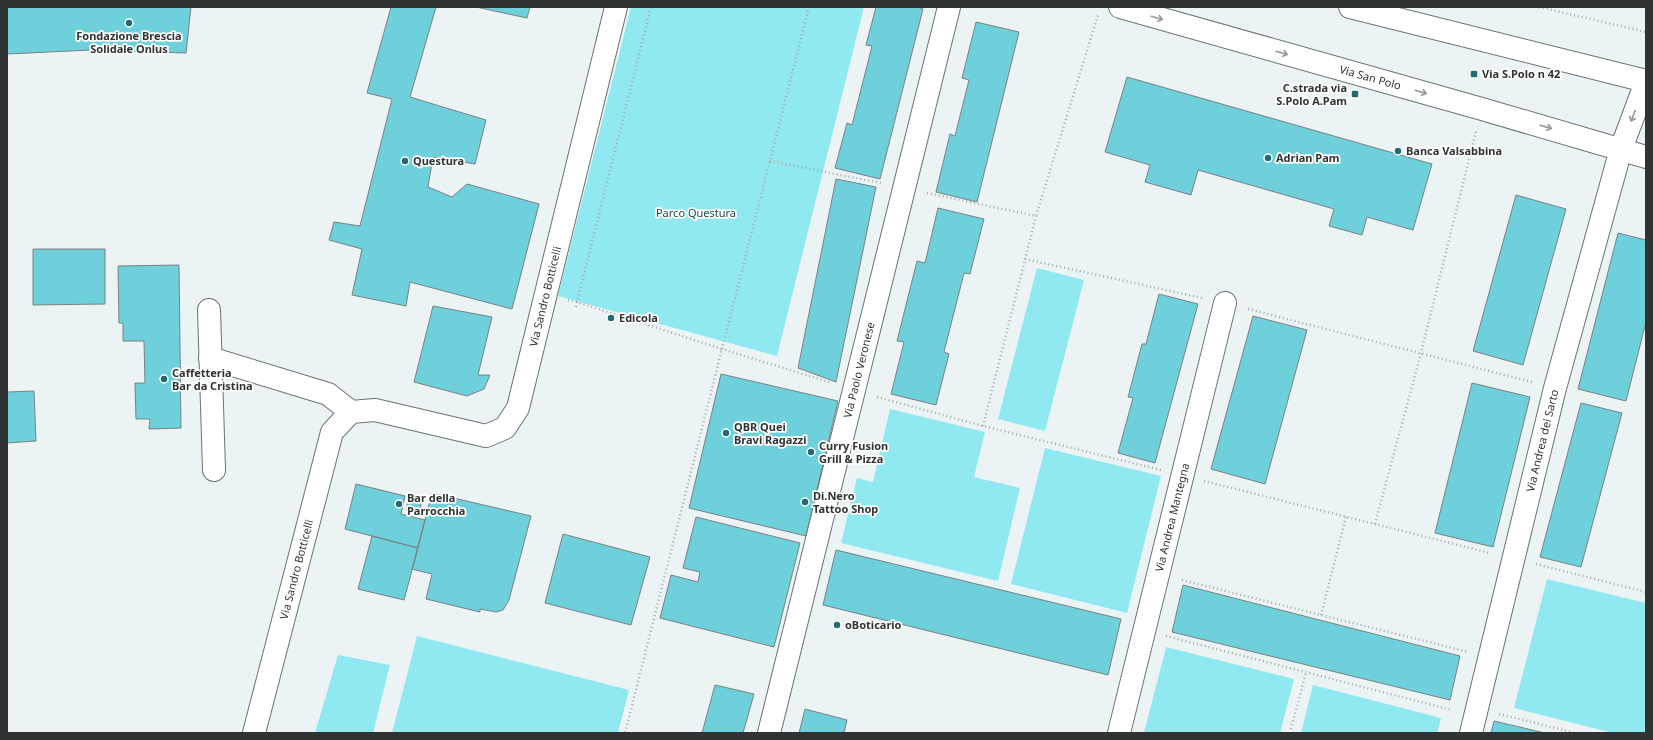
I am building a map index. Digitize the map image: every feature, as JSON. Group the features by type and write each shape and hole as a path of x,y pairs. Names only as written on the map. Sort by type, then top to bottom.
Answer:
{"street":[{"name":"Via Sandro Botticelli","path":"254,733 332,432 350,412 375,410 486,436 505,428 518,408 616,7"},
{"name":"Via Paolo Veronese","path":"769,733 949,7"},
{"name":"Via San Polo","path":"1120,7 1646,157"},
{"path":"1350,7 1646,82 1621,149"},
{"name":"Via Andrea del Sarto","path":"1475,719 1556,388 1621,149"},
{"name":"Via Andrea Mantegna","path":"1119,733 1226,303"},
{"path":"209,310 214,470"},
{"path":"210,358 328,394 350,412"}],"path":[{"path":"576,306 651,7"},
{"path":"1539,7 1646,32"},
{"path":"983,426 1036,216 1098,14"},
{"path":"1375,524 1421,353 1482,109"},
{"path":"770,161 1036,216"},
{"path":"546,294 578,302 722,349 625,733"},
{"path":"1421,353 1556,388"},
{"path":"1182,476 1646,592"},
{"path":"1321,615 1346,517"},
{"path":"1158,574 1490,657"},
{"path":"1144,631 1306,672 1475,719 1575,733"},
{"path":"1290,733 1306,672"}],"green space":[{"name":"Parco Questura","path":"631,7 864,7 777,356 558,296"},
{"path":"1037,268 1084,280 1045,431 998,419"},
{"path":"890,409 985,432 974,477 1020,488 998,581 841,543 857,478 873,482"},
{"path":"1045,448 1161,476 1127,613 1011,584"},
{"path":"1547,579 1646,603 1646,727 1644,733 1613,733 1514,708"},
{"path":"417,636 629,690 618,733 392,733"},
{"path":"1166,647 1294,679 1280,733 1144,733"},
{"path":"338,655 390,665 373,733 315,733"},
{"path":"1313,685 1441,718 1437,733 1301,733"}],"building":[{"path":"7,7 191,7 186,53 91,50 7,54"},
{"name":"Questura","path":"391,7 436,7 410,97 486,120 475,164 433,157 428,187 452,197 467,184 539,204 512,309 410,282 406,306 352,295 362,249 329,240 334,222 360,226 392,99 367,93"},
{"path":"476,7 530,7 527,18"},
{"path":"876,7 917,7 923,9 880,179 835,168 847,123 852,125 872,46 866,45"},
{"path":"976,22 1019,32 977,202 936,192 950,134 955,136 969,80 962,78"},
{"name":"Adrian Pam","path":"1127,77 1432,164 1413,230 1367,217 1362,235 1329,226 1334,209 1198,170 1191,195 1145,182 1150,165 1105,152"},
{"path":"836,179 876,187 836,382 798,368"},
{"path":"1516,195 1566,209 1523,365 1473,351"},
{"path":"938,208 984,219 970,274 964,273 944,352 949,354 936,405 891,394 904,342 897,341 917,261 925,263"},
{"path":"1618,233 1646,240 1646,322 1626,401 1578,389"},
{"path":"33,249 105,249 105,304 33,305"},
{"path":"179,265 181,428 149,429 150,419 136,419 135,383 145,383 144,341 123,341 123,323 119,323 118,266"},
{"path":"1159,294 1198,304 1155,463 1118,453 1133,398 1128,397 1142,344 1146,344"},
{"path":"433,306 492,317 478,375 490,375 484,389 467,396 414,382"},
{"path":"1253,316 1307,330 1265,484 1211,469"},
{"path":"721,374 838,401 806,536 689,508"},
{"path":"1472,383 1530,397 1493,547 1435,533"},
{"path":"34,391 36,441 7,443 7,392"},
{"path":"1581,403 1622,413 1581,567 1540,557"},
{"path":"356,484 405,496 401,514 425,520 418,548 345,529"},
{"path":"432,493 531,516 509,600 503,610 496,612 480,609 480,612 426,599 432,574 412,569"},
{"path":"409,496 422,500 419,513 406,510"},
{"path":"696,517 800,543 774,647 660,618 671,575 698,582 700,572 683,568"},
{"path":"563,534 650,557 631,625 545,603"},
{"path":"372,536 418,548 404,600 358,589"},
{"path":"836,550 1121,619 1108,675 823,605"},
{"path":"1183,585 1460,656 1450,700 1172,632"},
{"path":"715,685 754,694 743,733 702,733"},
{"path":"805,709 847,720 844,733 799,733"},
{"path":"1494,721 1545,733 1491,733"}],"place":[{"name":"Fondazione Brescia Solidale Onlus","path":"129,23"},
{"name":"Via S.Polo n 42","path":"1474,74"},
{"name":"C.strada via S.Polo A.Pam","path":"1355,94"},
{"name":"Banca Valsabbina","path":"1398,151"},
{"name":"Adrian Pam","path":"1268,158"},
{"name":"Questura","path":"405,161"},
{"name":"Edicola","path":"611,318"},
{"name":"Caffetteria Bar da Cristina","path":"164,379"},
{"name":"QBR Quei Bravi Ragazzi","path":"726,433"},
{"name":"Curry Fusion Grill & Pizza","path":"811,452"},
{"name":"Di.Nero Tattoo Shop","path":"805,502"},
{"name":"Bar della Parrocchia","path":"399,504"},
{"name":"oBoticario","path":"837,625"}]}
